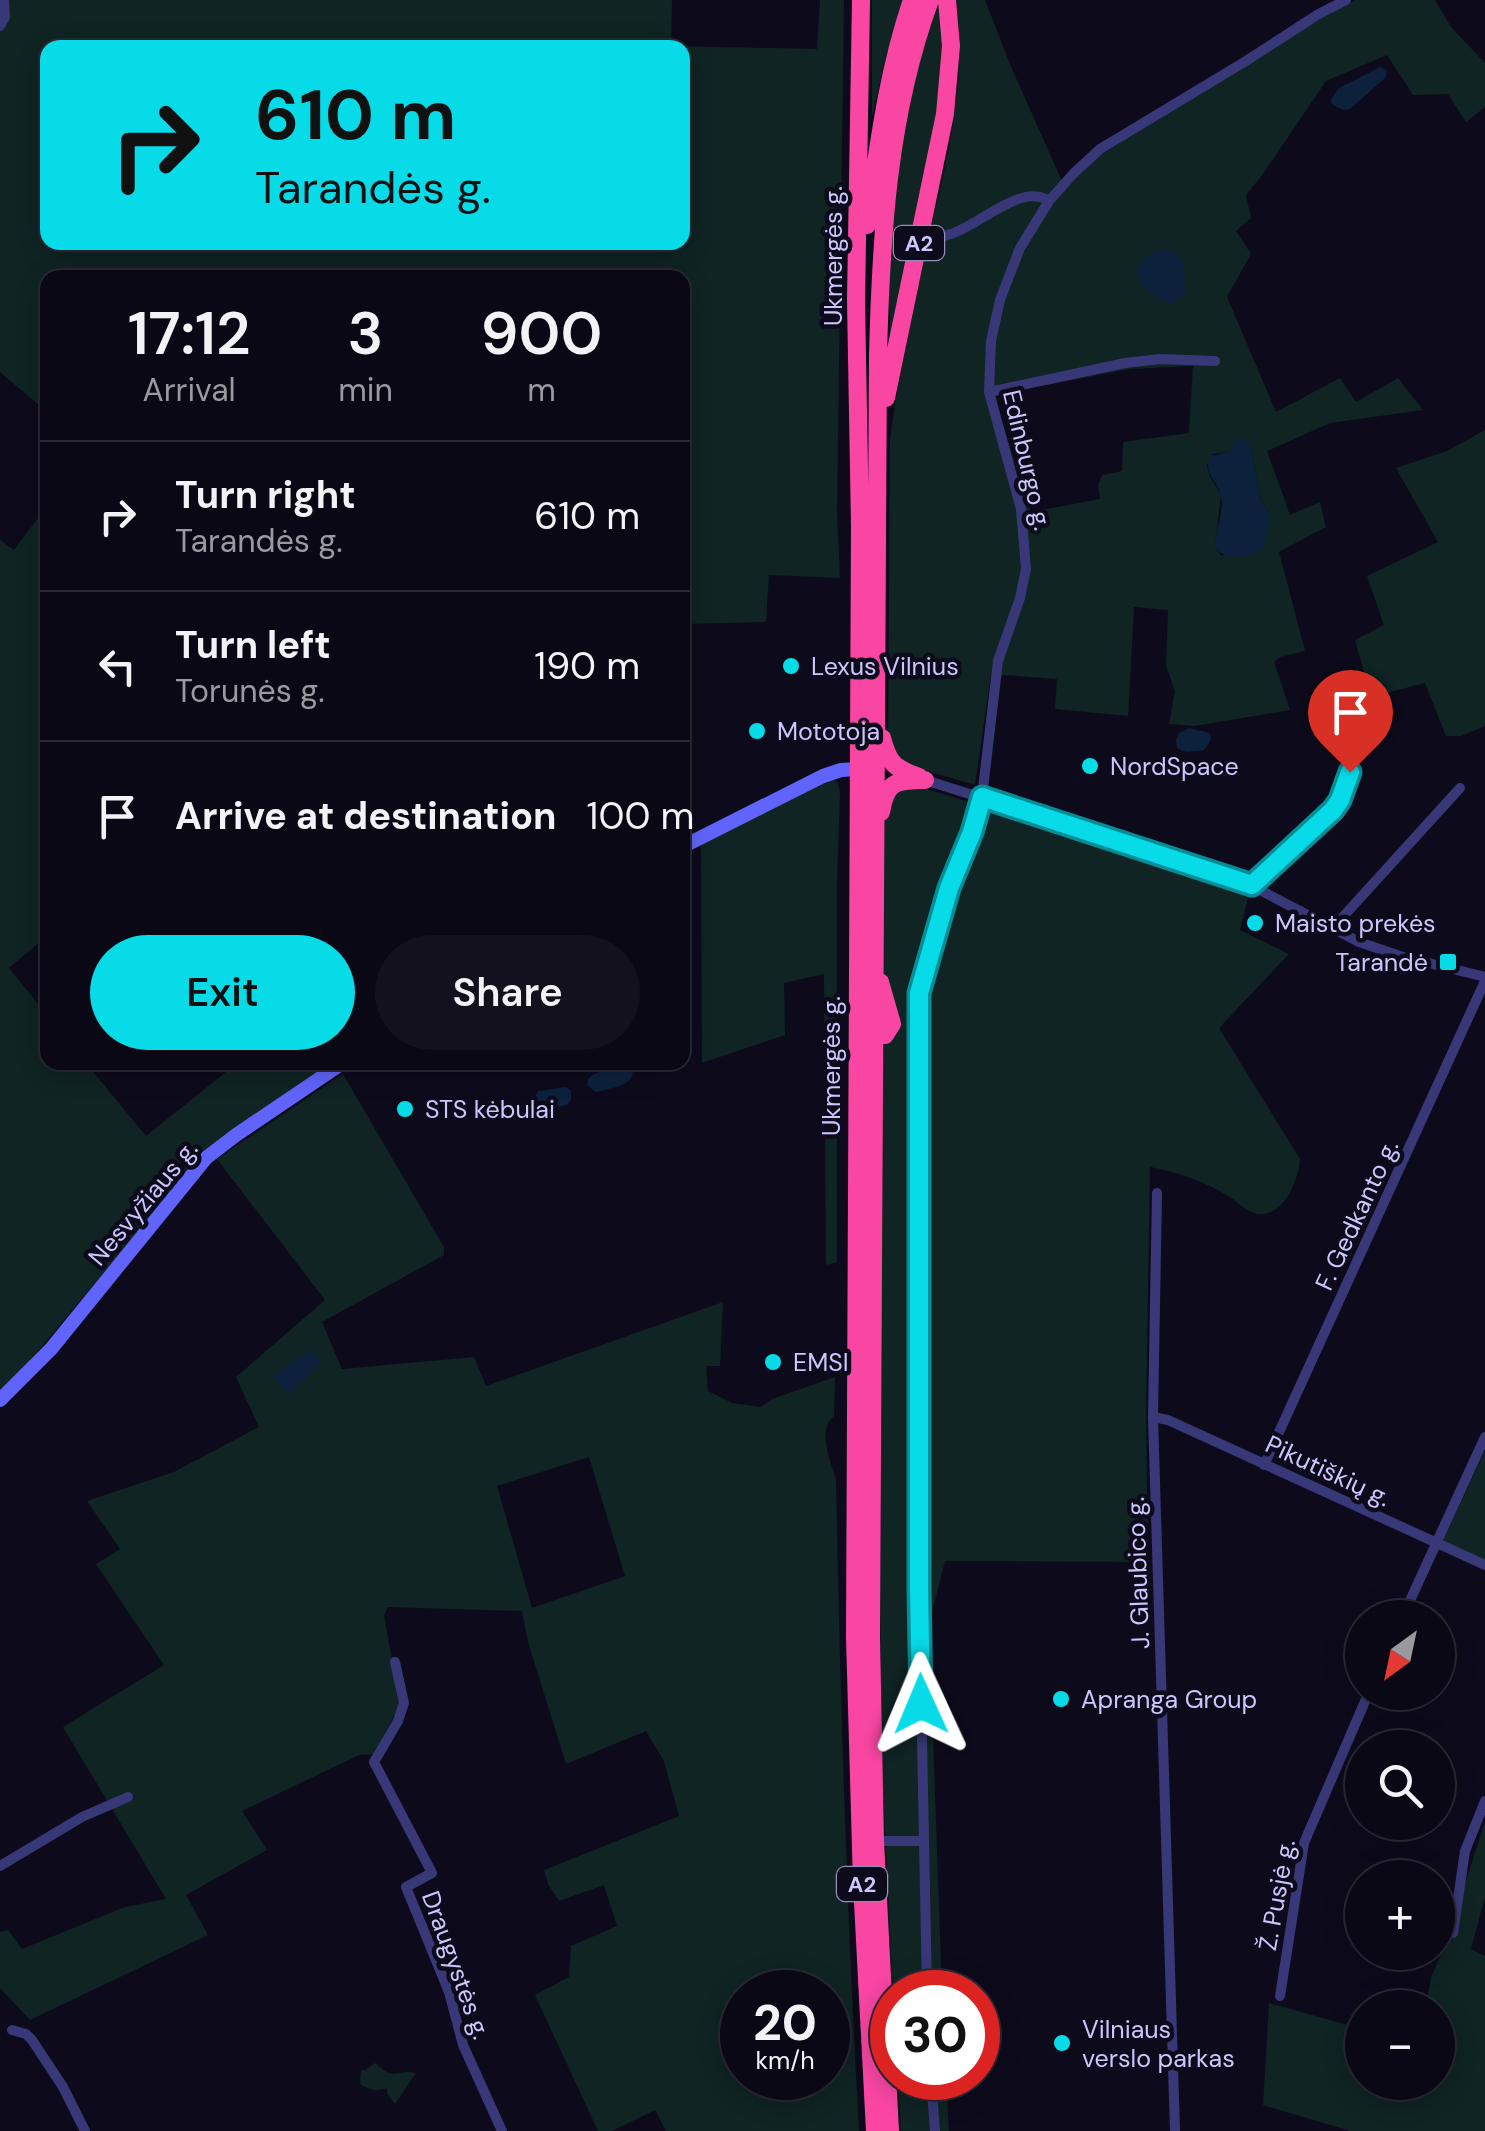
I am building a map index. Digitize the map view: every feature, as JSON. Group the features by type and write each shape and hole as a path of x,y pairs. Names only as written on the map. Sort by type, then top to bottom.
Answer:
{"highway":[{"name":"Ukmergės g.","path":"861,0 856,300 860,526 855,1637 875,2131"},
{"path":"856,300 879,138 895,58 912,0"},
{"path":"877,438 881,240 889,164 905,82 930,0"},
{"name":"A2","path":"873,1034 885,1035 892,1024 874,964 877,438 945,114 950,46 947,0"},
{"path":"875,713 891,762 926,780"},
{"path":"875,842 888,788 900,781 926,780"},
{"path":"856,984 866,1029 873,1034"},
{"name":"Ukmergės g.","path":"873,1034 870,1529 875,1841 890,2131"}],"street":[{"path":"0,26 5,17 4,0"},
{"name":"Edinburgo g.","path":"927,1970 919,1588 919,993 949,888 982,797 998,661 1026,569 1022,509 989,392 992,341 1000,300 1020,248 1049,201 1100,149 1346,0"},
{"path":"921,234 940,237 1029,196 1049,201"},
{"path":"989,392 1125,362 1214,361"},
{"path":"1252,885 1333,810 1345,791 1354,751"},
{"path":"690,844 823,776 858,770"},
{"path":"926,780 1252,885 1336,930 1398,956 1485,979"},
{"path":"1336,930 1341,919 1460,788"},
{"name":"F. Gedkanto g.","path":"1264,1464 1485,979"},
{"name":"Nesvyžiaus g.","path":"0,1400 50,1349 206,1158 332,1070"},
{"name":"J. Glaubico g.","path":"1157,1194 1153,1417 1174,2131"},
{"name":"Pikutiškių g.","path":"1153,1417 1168,1420 1485,1565"},
{"path":"1410,1600 1485,1438"},
{"name":"Draugystės g.","path":"396,1662 404,1703 374,1762 432,1874 406,1887 449,1992 463,2045 502,2131"},
{"name":"Ž. Pusjė g.","path":"1280,1996 1304,1843 1361,1710"},
{"path":"0,1866 82,1817 128,1797"},
{"path":"1455,1919 1465,1851 1485,1802"},
{"path":"875,1841 924,1841"},
{"path":"12,2030 32,2040 85,2131"},
{"path":"933,2100 935,2131"}],"green space":[{"path":"0,0 672,0 671,40 40,40 40,250 690,250 690,46 817,49 820,0 844,0 837,513 840,578 769,575 766,622 690,624 690,270 40,270 40,406 0,372"},
{"path":"872,0 903,0 872,117"},
{"path":"939,0 943,46 940,89 890,344 889,244 895,171 915,74"},
{"path":"956,0 985,0 1062,181 1302,29 1355,0 1435,0 1451,27 1485,63 1485,107 1466,122 1448,94 1413,95 1387,55 1326,81 1246,195 1251,218 1236,231 1251,254 1227,297 1276,412 1340,378 1356,402 1398,378 1423,410 1330,423 1267,451 1290,515 1320,502 1326,527 1279,552 1305,651 1274,662 1290,710 1194,726 1169,724 1175,691 1166,666 1168,610 1134,607 1128,716 1055,709 1057,679 991,674 975,785 900,763 888,744 890,439 954,120 959,30","holes":["1193,366 1189,433 1123,442 1122,471 1102,475 1098,485 1100,499 1031,512 994,395 1130,369","1235,445 1251,447 1261,501 1269,512 1222,556 1215,548 1221,494 1207,465 1213,454 1229,452"]},
{"path":"1485,430 1485,726 1461,736 1446,736 1425,683 1371,697 1355,640 1384,625 1367,576 1438,542 1396,468 1447,451"},
{"path":"40,515 40,942 9,968 40,1006 40,1070 92,1070 146,1136 224,1070 324,1070 224,1135 206,1151 17,1376 0,1391 0,540 14,550"},
{"path":"832,779 838,783 840,794 837,1262 826,1265 824,974 784,983 785,1035 702,1063 701,843"},
{"path":"920,787 1250,890 1240,930 1289,954 1219,1028 1300,1159 1285,1200 1264,1214 1250,1211 1202,1182 1150,1167 1148,1562 945,1561 929,1625 941,1970 892,1970 882,1768 883,1043 896,1034 900,1021 884,980 884,803 893,790"},
{"path":"343,1074 444,1247 444,1255 322,1322 342,1369 474,1357 486,1386 723,1302 720,1366 706,1366 708,1391 732,1403 761,1407 772,1399 835,1377 834,1416 826,1437 836,1479 844,1805 859,2131 666,2131 655,2110 612,2131 598,2131 535,1995 569,1977 571,1946 617,1926 604,1885 559,1901 544,1870 679,1816 664,1761 646,1731 566,1764 522,1611 388,1607 384,1615 400,1705 373,1754 359,1755 242,1811 267,1850 186,1895 208,1935 30,2020 0,1988 0,1932 8,1930 22,1949 125,1907 166,1899 63,1727 164,1665 96,1564 120,1549 87,1501 174,1472 259,1427 236,1377 325,1300 217,1159","holes":["589,1457 625,1576 532,1608 497,1486"]},
{"path":"1485,1451 1485,1560 1443,1541"},
{"path":"1485,1822 1485,1897 1471,1949 1485,1956 1485,2131 1350,2131 1263,2105 1269,2003 1345,2024 1345,2100 1455,2100 1455,1990 1429,1990 1434,1970 1455,1970 1455,1914"},
{"path":"375,2063 392,2074 416,2073 395,2104 387,2088 373,2090 360,2084 361,2070"},
{"path":"899,2100 947,2100 949,2131 901,2131"}],"water":[{"path":"1380,67 1387,70 1385,78 1350,109 1332,104 1339,88"},
{"path":"1161,249 1183,261 1184,296 1172,304 1151,293 1139,279 1141,264"},
{"path":"1238,438 1251,447 1261,501 1271,522 1263,549 1231,557 1215,548 1222,502 1208,463 1210,456 1229,452"},
{"path":"1189,728 1210,733 1211,740 1204,750 1186,752 1177,748 1179,733"},
{"path":"606,1070 633,1072 628,1081 596,1092 587,1085 592,1075"},
{"path":"566,1087 571,1091 567,1105 541,1110 536,1107 538,1091"},
{"path":"310,1350 320,1360 319,1365 289,1395 274,1375"}],"place":[{"name":"Lexus Vilnius","path":"791,666"},
{"name":"Mototoja","path":"757,731"},
{"name":"NordSpace","path":"1090,766"},
{"name":"Maisto prekės","path":"1255,923"},
{"name":"Tarandė","path":"1448,962"},
{"name":"STS kėbulai","path":"405,1109"},
{"name":"EMSI","path":"773,1362"},
{"name":"Apranga Group","path":"1061,1699"},
{"name":"Vilniaus verslo parkas","path":"1062,2043"}],"route":[{"path":"921,1704 919,993 949,888 982,797 1252,885 1333,810 1345,791 1350,772"}]}
